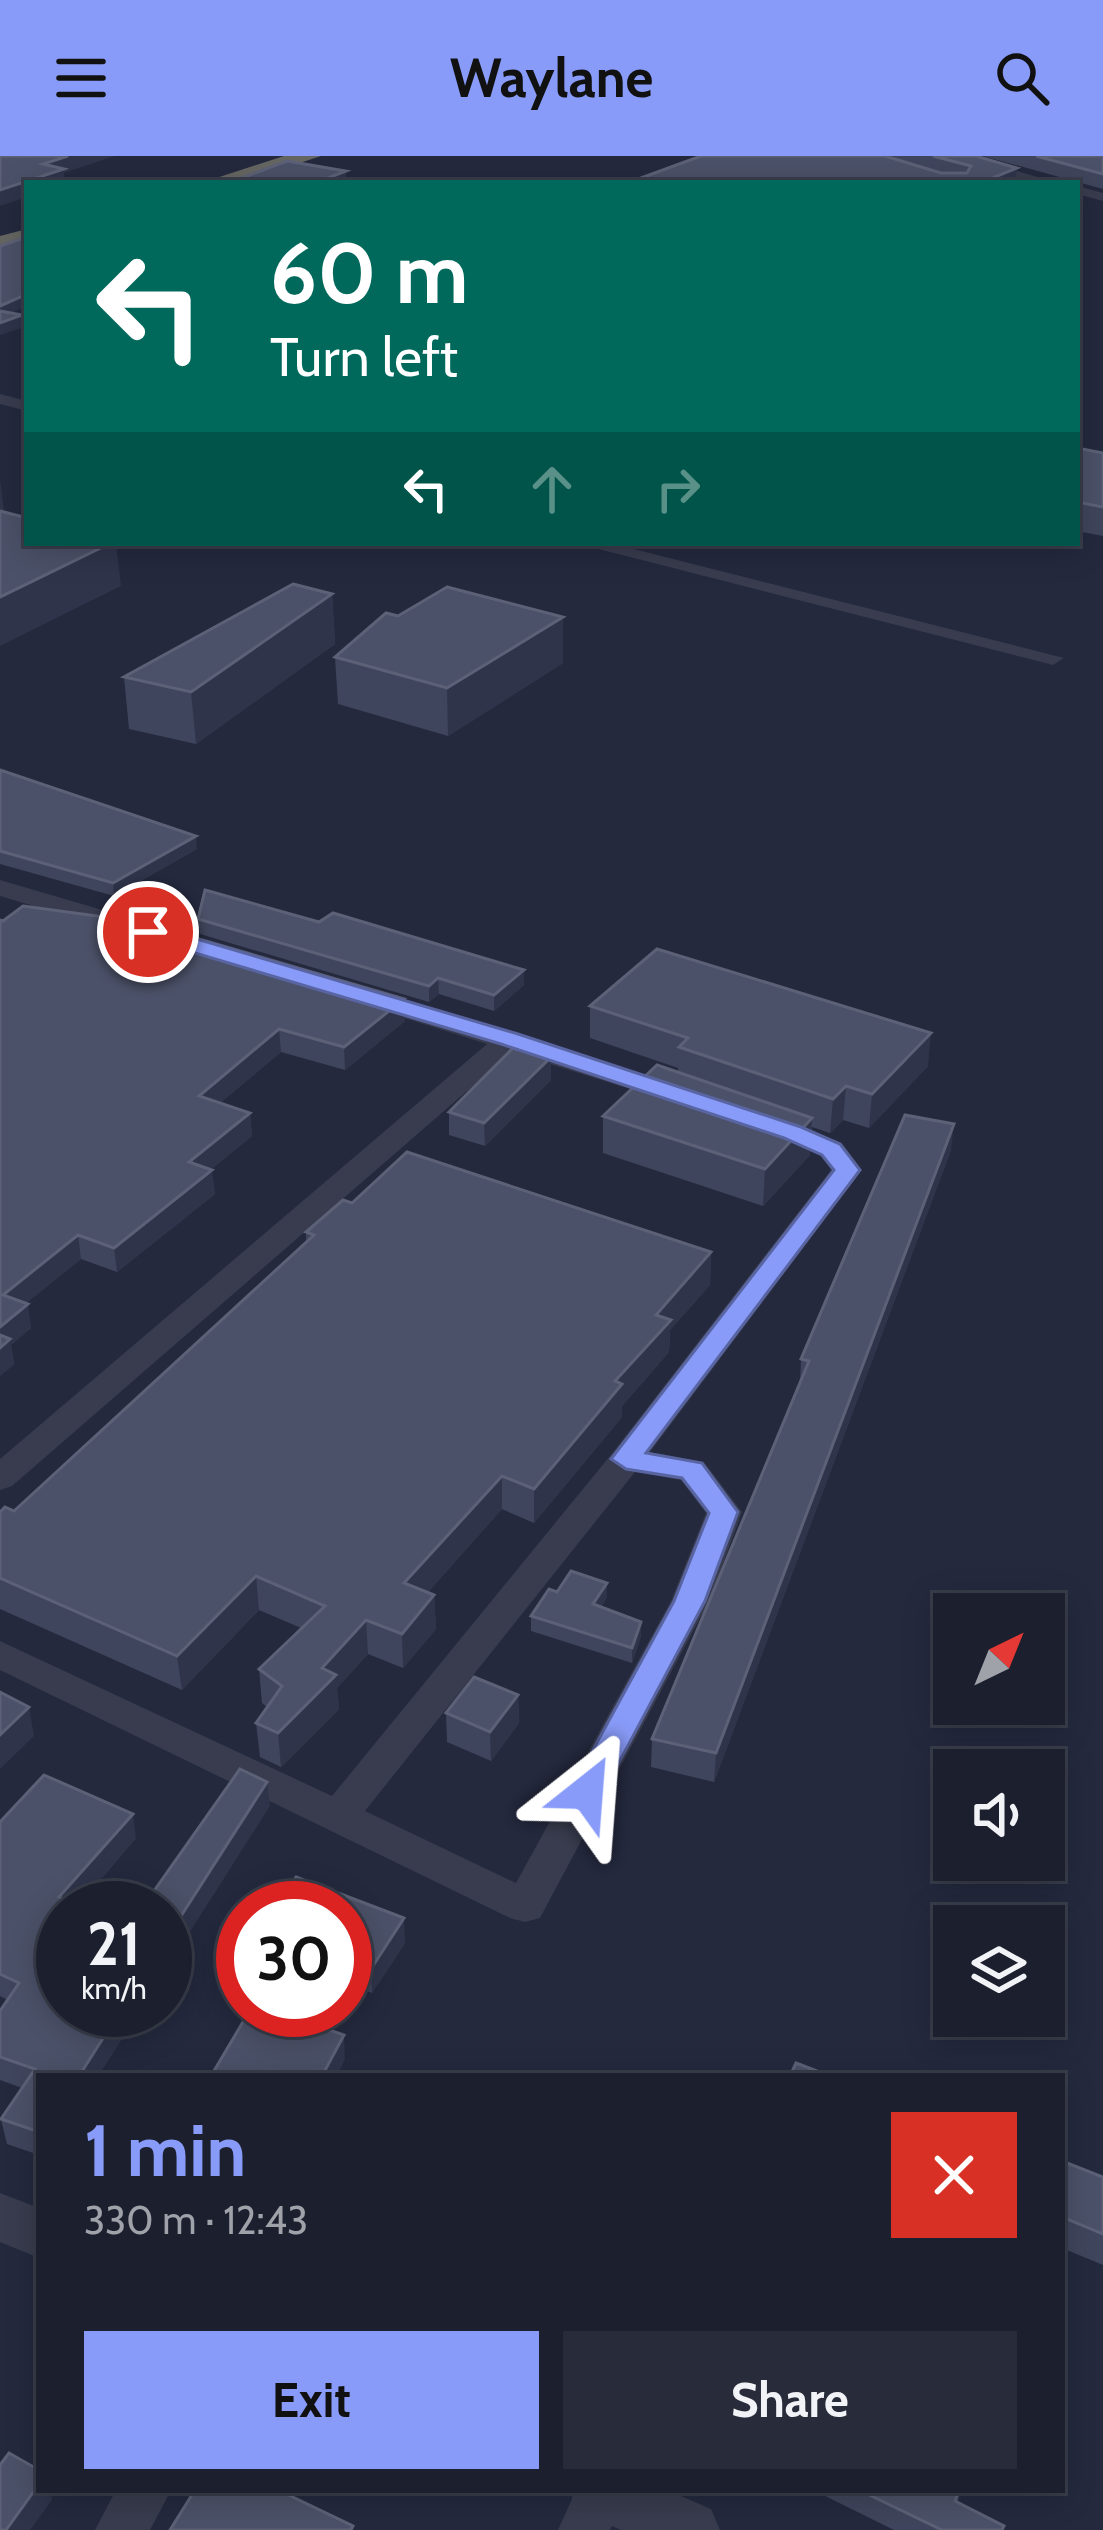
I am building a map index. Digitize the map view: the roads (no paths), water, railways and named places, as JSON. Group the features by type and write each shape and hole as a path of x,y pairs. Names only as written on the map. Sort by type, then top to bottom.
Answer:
{"highway":[{"path":"224,180 310,156"}],"street":[{"path":"950,156 1040,180"},
{"path":"597,546 1053,658"},
{"path":"0,888 171,939"},
{"path":"329,986 706,1104"},
{"path":"0,1478 509,1039"},
{"path":"336,1819 626,1459 847,1170 831,1149 749,1118"},
{"path":"0,1654 336,1819 526,1906 690,1601 724,1512 692,1470 626,1459"},
{"path":"0,2218 36,2232"},
{"path":"121,2530 143,2493"},
{"path":"584,2530 600,2493"},
{"path":"606,2493 689,2530"}]}
